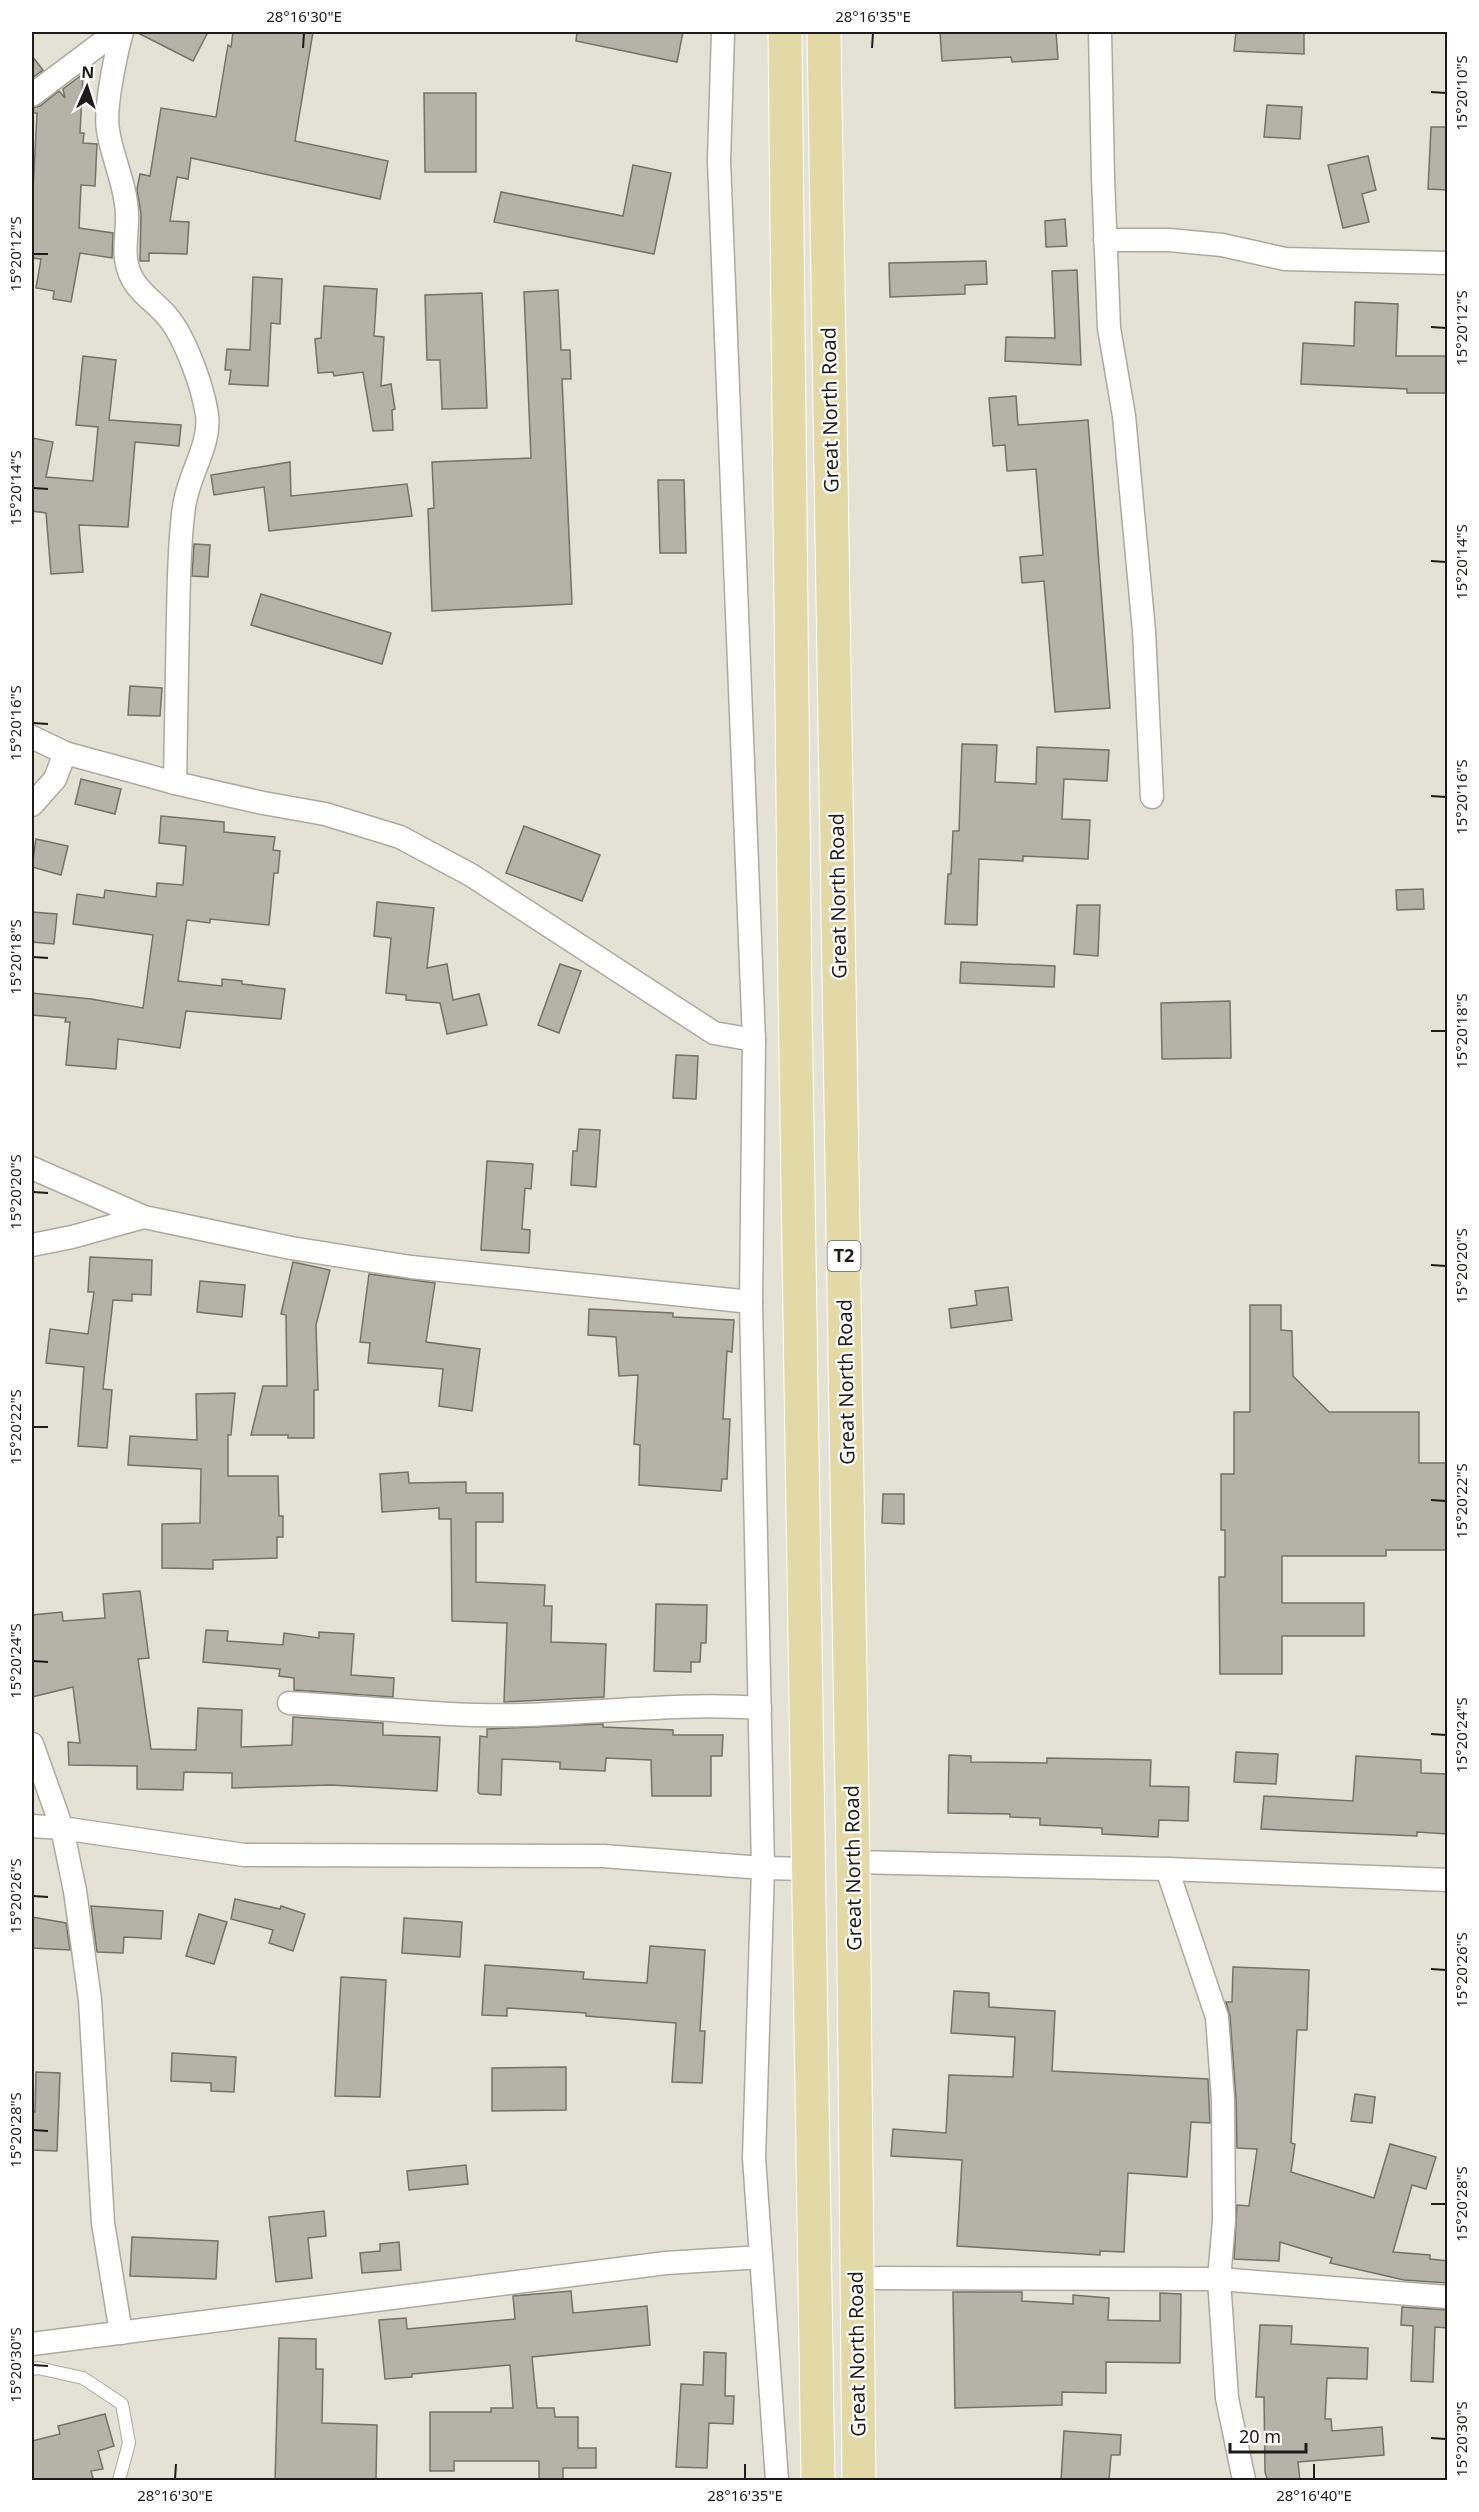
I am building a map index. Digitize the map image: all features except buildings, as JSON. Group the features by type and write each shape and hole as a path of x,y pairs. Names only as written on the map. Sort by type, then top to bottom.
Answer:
{"main road":[{"name":"Great North Road","path":"785,32 795,1007 818,2481"},
{"name":"Great North Road","path":"824,32 853,1862 859,2481"}],"street":[{"path":"32,95 116,32"},
{"path":"122,32 116,56 107,129 124,192 127,215 124,254 126,267 145,295 176,327 190,360 207,413 208,424 204,447 188,486 180,542 174,783"},
{"path":"723,32 719,161 754,1040 751,1302 763,1868 754,2158 777,2481"},
{"path":"1100,32 1109,328 1124,416 1144,631 1152,797"},
{"path":"1105,240 1169,240 1222,245 1286,259 1448,263"},
{"path":"32,737 65,753 174,783 324,814 400,837 471,875 714,1034 754,1040"},
{"path":"32,805 55,779 65,753"},
{"path":"32,1168 144,1217 291,1248 411,1267 751,1302"},
{"path":"32,1245 72,1237 144,1217"},
{"path":"289,1702 445,1715 522,1715 726,1705 760,1708"},
{"path":"32,1744 62,1828 75,1891 90,2000 103,2223 121,2333"},
{"path":"32,1826 62,1828 244,1855 603,1856 763,1868 810,1869"},
{"path":"853,1862 1167,1869 1448,1880"},
{"path":"1167,1869 1217,2017 1223,2100 1224,2221 1219,2279 1227,2398 1244,2481"},
{"path":"32,2344 666,2263 761,2257"},
{"path":"856,2278 1219,2279 1448,2297"}],"lane":[{"path":"32,2369 38,2368 83,2378 122,2404 129,2443 119,2481"}]}
